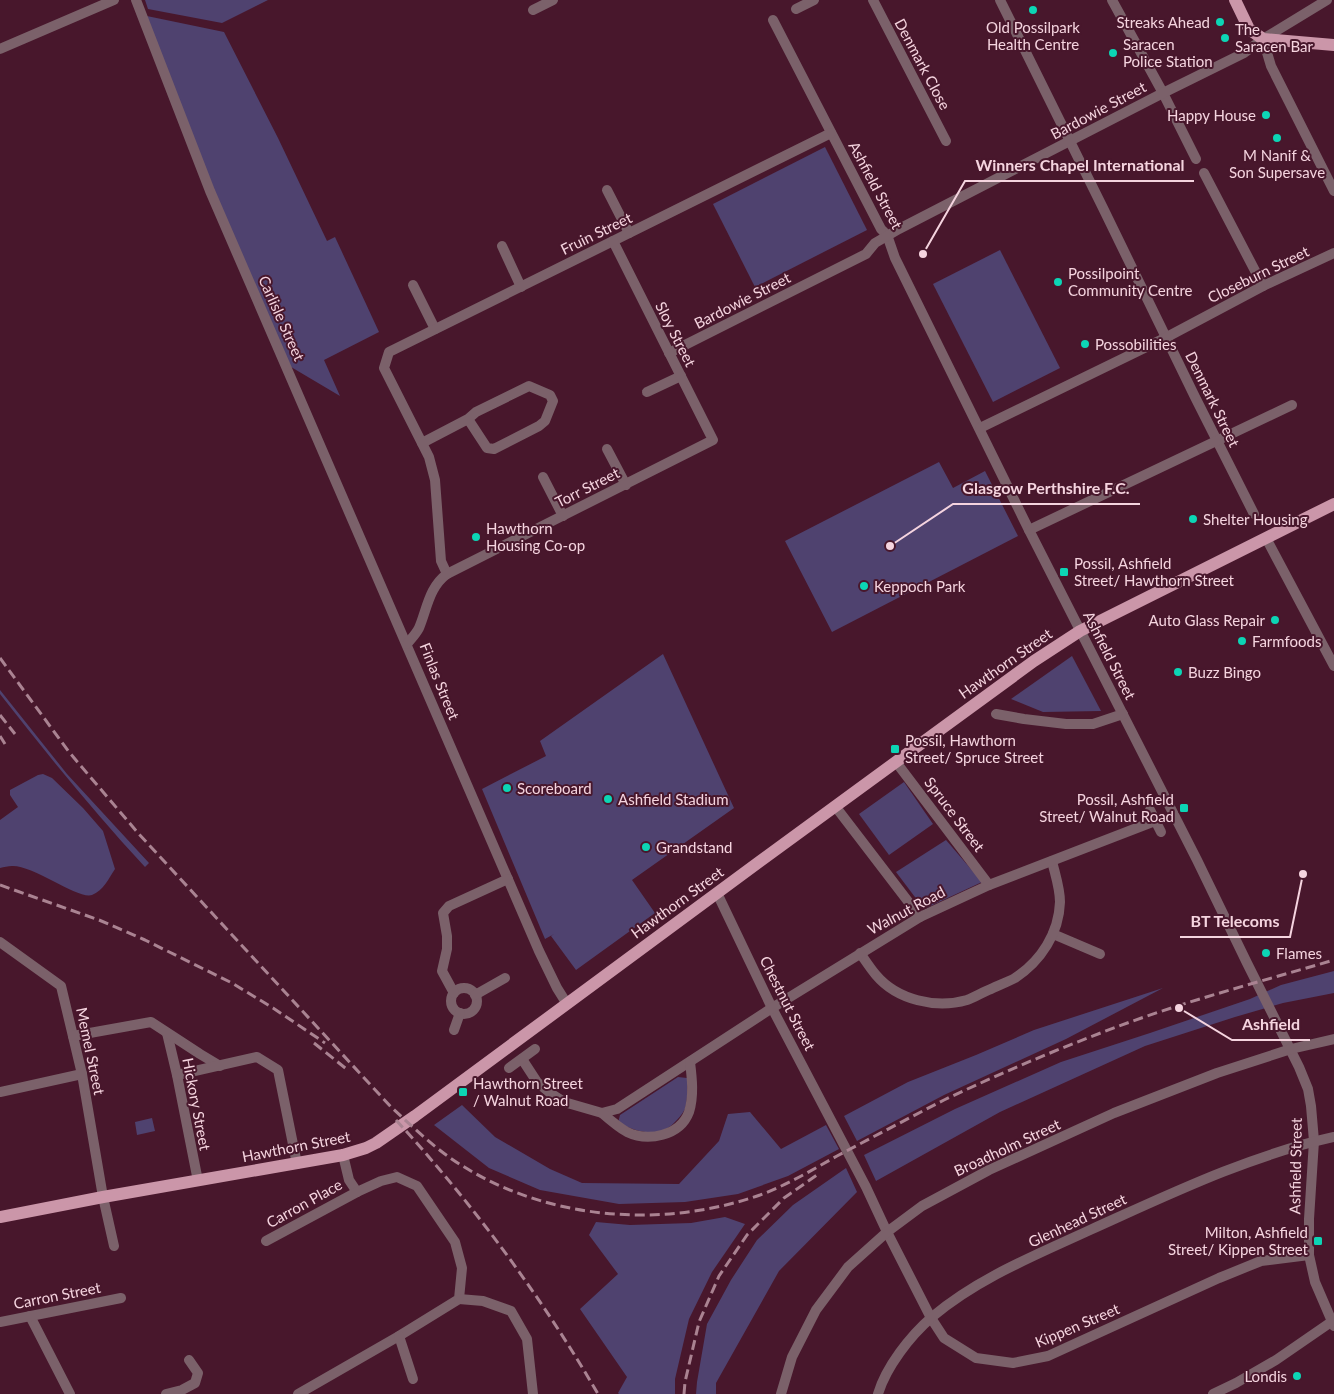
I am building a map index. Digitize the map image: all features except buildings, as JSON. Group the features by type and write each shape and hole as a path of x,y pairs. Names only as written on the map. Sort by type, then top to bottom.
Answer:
{"main road":[{"path":"1234,0 1249,29 1263,39 1334,45"},
{"name":"Hawthorn Street","path":"0,1217 103,1197 297,1164 343,1155 366,1148 391,1134 1034,661 1080,631 1334,504"}],"street":[{"path":"0,49 114,0"},
{"name":"Carlisle Street","path":"136,0 210,191 407,644"},
{"path":"533,10 553,0"},
{"path":"796,9 814,0"},
{"name":"Denmark Close","path":"872,0 946,141"},
{"name":"Denmark Street","path":"1000,0 1254,514"},
{"path":"1112,0 1163,93 1196,159"},
{"name":"Bardowie Street","path":"669,353 866,254 875,243 887,236 1244,53 1263,39 1327,0"},
{"name":"Ashfield Street","path":"773,20 881,229 887,236 894,258 1029,530 1300,1066 1308,1089 1314,1141 1309,1220 1309,1255 1315,1282 1333,1322"},
{"path":"1263,39 1271,66 1334,191"},
{"name":"Fruin Street","path":"422,443 384,368 389,352 831,133"},
{"path":"1204,173 1263,286"},
{"path":"608,190 629,233"},
{"name":"Sloy Street","path":"613,242 713,440"},
{"path":"502,246 521,287"},
{"name":"Closeburn Street","path":"980,428 1167,337 1263,286 1334,253"},
{"path":"413,285 436,329"},
{"path":"647,392 681,376"},
{"path":"447,574 441,561 435,480 422,443 468,419 476,412 528,386 550,395 554,401 545,421 540,426 494,449 487,448 468,419"},
{"path":"1029,530 1292,405"},
{"name":"Torr Street","path":"447,574 713,440"},
{"path":"607,449 626,485"},
{"path":"543,477 563,516"},
{"path":"1266,538 1334,666"},
{"name":"Finlas Street","path":"447,574 440,579 434,588 418,629 407,644 542,958 567,1004"},
{"path":"996,714 1066,724 1093,724 1123,714"},
{"name":"Spruce Street","path":"896,762 989,885"},
{"path":"835,806 920,917"},
{"path":"1150,810 1161,832"},
{"name":"Walnut Road","path":"602,1113 617,1109 772,1008 920,917 989,885 1156,821"},
{"path":"860,953 876,976 905,995 922,1001 936,1003 967,1000 1014,979 1038,960 1053,934 1060,902 1059,889 1052,861"},
{"path":"454,993 442,971 448,936 443,913 449,906 508,879"},
{"name":"Chestnut Street","path":"717,893 772,1008 860,1177"},
{"path":"1053,934 1100,954"},
{"name":"Memel Street","path":"0,942 61,986 82,1074 103,1197 114,1246"},
{"path":"476,995 505,978"},
{"path":"465,988 476,995 477,1004 472,1011 460,1014 451,1005 454,993 465,988"},
{"path":"454,1030 460,1014"},
{"path":"72,1036 151,1022 220,1066"},
{"name":"Hickory Street","path":"167,1033 198,1181"},
{"name":"Broadholm Street","path":"781,1394 792,1357 816,1310 848,1267 887,1232 922,1206 989,1170 1114,1113 1217,1072 1291,1049 1334,1039"},
{"path":"509,1068 535,1049"},
{"path":"177,1075 257,1058 278,1070 297,1164"},
{"path":"522,1059 537,1082 564,1102 602,1113 626,1131 639,1136 653,1137 667,1134 678,1127 688,1114 692,1082 690,1062"},
{"path":"0,1092 82,1074"},
{"name":"Glenhead Street","path":"878,1394 897,1355 931,1318 961,1295 1005,1269 1191,1184 1256,1159 1334,1136"},
{"path":"343,1155 349,1180 357,1192"},
{"name":"Carron Place","path":"266,1241 357,1192 381,1181 398,1177 418,1186 455,1242 462,1268 459,1299"},
{"name":"Kippen Street","path":"860,1177 931,1318 944,1338 976,1358 1013,1363 1048,1356 1219,1278 1261,1261 1309,1255"},
{"name":"Carron Street","path":"0,1322 121,1298"},
{"path":"298,1394 459,1299 483,1301 512,1311 526,1339 533,1394"},
{"path":"30,1316 70,1394"},
{"path":"1213,1394 1276,1360 1333,1322"},
{"path":"399,1336 413,1379"},
{"path":"166,1394 195,1384 198,1373 189,1360"}],"shaded area":[{"path":"145,0 268,0 222,23 148,9"},
{"path":"142,15 224,32 278,138 327,241 335,237 379,332 324,360 340,396 286,364"},
{"path":"825,147 867,230 755,287 713,204"},
{"path":"1000,250 1060,368 993,402 933,284"},
{"name":"Keppoch Park","path":"939,462 953,488 985,471 1018,536 832,632 785,541"},
{"name":"Ashfield Stadium","path":"663,654 734,808 632,880 655,913 576,970 551,936 554,934 545,939 482,789 546,756 540,741"},
{"path":"1072,656 1101,711 1043,712 1011,699"},
{"path":"0,690 67,774 149,863 145,867 53,760 0,694"},
{"path":"43,774 52,778 83,808 103,831 115,869 103,887 92,895 77,892 21,867 10,866 0,868 0,820 18,807 10,795 10,790"},
{"path":"904,782 933,824 889,855 859,814"},
{"path":"946,840 982,882 924,909 896,872"},
{"path":"1334,971 1334,993 1283,1003 1145,1046 1000,1112 876,1181 864,1155 955,1109 1061,1062 1250,999 1281,985"},
{"path":"1163,988 1066,1039 944,1095 857,1141 844,1116 908,1082 1034,1030"},
{"path":"678,1077 687,1078 687,1102 684,1111 673,1124 660,1131 646,1132 618,1123 620,1115"},
{"path":"462,1105 495,1137 550,1169 582,1183 679,1184 719,1141 728,1114 750,1112 781,1149 826,1125 839,1149 788,1176 738,1194 685,1202 619,1204 540,1190 489,1168 434,1125"},
{"path":"152,1118 155,1131 137,1135 135,1122"},
{"path":"846,1168 857,1192 779,1271 716,1383 716,1394 696,1394 707,1324 731,1280 757,1240 793,1205"},
{"path":"725,1217 745,1224 712,1272 689,1319 675,1379 675,1394 619,1394 627,1377 580,1309 618,1274 589,1235 596,1222 630,1225 691,1223"}],"railway":[{"path":"0,658 69,752 138,833 391,1107 433,1145 461,1165 495,1183 531,1198 568,1208 646,1215 685,1212 723,1206 760,1195 780,1187 944,1100 1060,1049 1181,1005 1334,960"},
{"path":"0,715 15,734"},
{"path":"0,736 5,744"},
{"path":"0,885 99,920 145,940 232,983 325,1043"},
{"path":"314,1043 349,1071"},
{"path":"396,1120 479,1218 529,1286 598,1394"},
{"path":"684,1394 699,1322 719,1276 747,1235 784,1198 817,1175"}],"place":[{"name":"Old Possilpark Health Centre","path":"1033,10"},
{"name":"Streaks Ahead","path":"1220,22"},
{"name":"The Saracen Bar","path":"1225,38"},
{"name":"Saracen Police Station","path":"1113,53"},
{"name":"Happy House","path":"1266,115"},
{"name":"M Nanif & Son Supersave","path":"1277,138"},
{"name":"Winners Chapel International","path":"923,254"},
{"name":"Possilpoint Community Centre","path":"1058,282"},
{"name":"Possobilities","path":"1085,344"},
{"name":"Shelter Housing","path":"1193,519"},
{"name":"Hawthorn Housing Co-op","path":"476,537"},
{"name":"Glasgow Perthshire F.C.","path":"890,546"},
{"name":"Possil, Ashfield Street/ Hawthorn Street","path":"1064,572"},
{"name":"Keppoch Park","path":"864,586"},
{"name":"Auto Glass Repair","path":"1275,620"},
{"name":"Farmfoods","path":"1242,641"},
{"name":"Buzz Bingo","path":"1178,672"},
{"name":"Possil, Hawthorn Street/ Spruce Street","path":"895,749"},
{"name":"Scoreboard","path":"507,788"},
{"name":"Ashfield Stadium","path":"608,799"},
{"name":"Possil, Ashfield Street/ Walnut Road","path":"1184,808"},
{"name":"Grandstand","path":"646,847"},
{"name":"BT Telecoms","path":"1303,874"},
{"name":"Flames","path":"1266,953"},
{"name":"Ashfield","path":"1179,1008"},
{"name":"Hawthorn Street / Walnut Road","path":"463,1092"},
{"name":"Milton, Ashfield Street/ Kippen Street","path":"1318,1241"},
{"name":"Londis","path":"1297,1376"}]}
